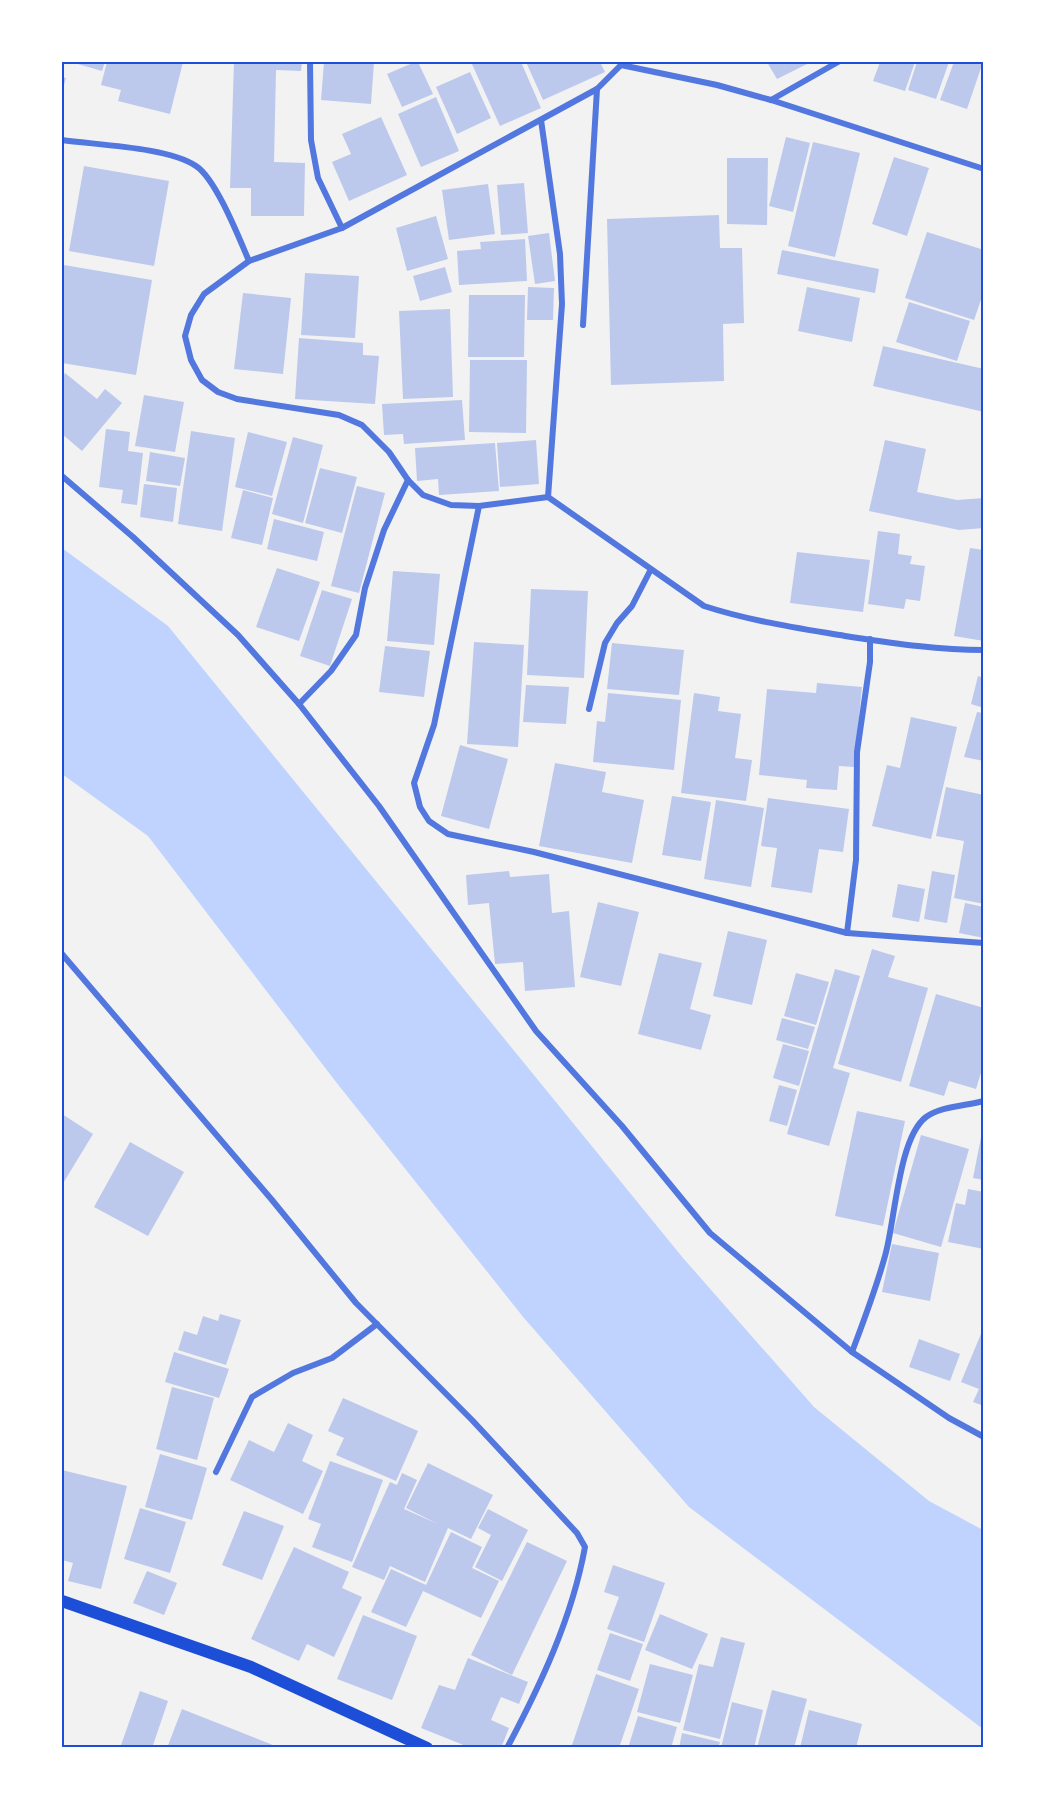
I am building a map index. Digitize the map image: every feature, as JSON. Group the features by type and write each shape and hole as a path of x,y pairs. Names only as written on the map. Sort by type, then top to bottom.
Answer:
{"main road":[{"path":"62,1601 251,1667 427,1748"}],"street":[{"path":"310,62 311,140 318,178 342,228"},
{"path":"771,100 838,62"},
{"path":"984,169 771,100 620,63 597,89 342,228 249,261 204,294 191,315 185,336 190,360 202,380 218,392 237,399 339,415 362,425 389,452 408,480 423,495 451,506 479,506 548,498 622,548 650,571 705,606 724,613 939,650 984,650"},
{"path":"583,325 597,89"},
{"path":"541,120 560,254 562,304 548,498"},
{"path":"62,140 172,155 197,166 219,196 249,261"},
{"path":"62,476 133,537 238,634 299,704 379,807 536,1031 622,1126 710,1233 852,1352 949,1418 984,1437"},
{"path":"299,704 331,671 356,635 365,588 384,530 408,480"},
{"path":"479,506 436,714 414,783 420,807 429,821 448,834 545,855 848,933 984,943"},
{"path":"589,709 605,643 617,623 632,606 650,571"},
{"path":"848,933 856,860 856,752 869,671 870,639"},
{"path":"62,954 272,1200 356,1303 472,1420 577,1533 585,1547 579,1579 542,1683 507,1748"},
{"path":"852,1352 886,1254 890,1221 907,1152 916,1128 925,1118 939,1111 984,1101"},
{"path":"216,1472 252,1397 293,1372 332,1358 377,1324"}],"water":[{"path":"62,548 168,626 683,1258 814,1407 929,1501 983,1530 983,1729 689,1507 524,1318 336,1082 148,836 62,774"}],"building":[{"path":"71,62 105,62 102,71"},
{"path":"107,62 183,62 170,114 118,101 121,90 101,85"},
{"path":"234,62 302,62 301,71 276,70 274,162 305,163 304,216 251,216 251,188 230,188"},
{"path":"324,62 374,62 371,104 321,100"},
{"path":"418,62 433,94 402,107 387,74"},
{"path":"471,62 521,62 541,108 500,126"},
{"path":"526,62 600,62 605,72 543,100"},
{"path":"767,62 811,62 777,79"},
{"path":"880,62 915,62 905,91 873,81"},
{"path":"917,62 949,62 936,99 908,90"},
{"path":"954,62 983,62 967,109 940,100"},
{"path":"470,72 491,118 457,134 436,87"},
{"path":"62,77 66,78 62,92"},
{"path":"436,97 459,151 421,167 398,114"},
{"path":"381,117 407,175 349,201 332,162 351,154 342,134"},
{"path":"786,137 810,143 793,212 769,206"},
{"path":"813,142 860,153 835,257 788,246"},
{"path":"894,157 929,168 907,236 872,224"},
{"path":"727,158 768,158 767,225 727,224"},
{"path":"84,166 169,181 154,266 69,251"},
{"path":"524,183 528,233 501,235 497,185"},
{"path":"488,184 495,234 449,240 442,190"},
{"path":"719,215 720,248 742,248 744,323 723,324 724,381 611,385 607,219"},
{"path":"436,216 448,259 407,271 396,228"},
{"path":"927,232 984,250 984,291 974,320 905,298"},
{"path":"549,233 555,281 535,284 528,236"},
{"path":"525,239 527,281 459,285 457,251 481,249 480,242"},
{"path":"782,250 879,269 875,293 777,274"},
{"path":"64,265 152,280 136,375 62,363"},
{"path":"445,267 452,292 420,301 413,276"},
{"path":"305,273 359,276 355,338 301,335"},
{"path":"528,287 554,288 553,320 527,320"},
{"path":"807,287 860,298 852,342 798,331"},
{"path":"243,293 291,298 283,374 234,369"},
{"path":"469,295 525,295 524,357 468,357"},
{"path":"909,302 970,321 957,361 896,342"},
{"path":"450,309 453,397 403,399 399,311"},
{"path":"299,338 363,343 363,355 379,356 375,404 295,399"},
{"path":"883,346 984,369 984,412 873,386"},
{"path":"470,360 527,360 526,433 469,432"},
{"path":"65,373 97,399 105,389 122,403 82,451 62,434 62,378"},
{"path":"144,395 184,402 175,452 135,446"},
{"path":"462,400 465,440 404,444 403,434 384,435 382,404"},
{"path":"106,429 130,432 128,451 143,453 137,505 121,503 123,490 99,487"},
{"path":"191,431 235,438 222,531 178,524"},
{"path":"248,432 287,442 272,496 235,487"},
{"path":"293,437 323,445 303,523 272,514"},
{"path":"536,440 539,484 500,487 497,443"},
{"path":"885,440 926,449 917,492 957,500 984,498 984,528 959,530 869,511"},
{"path":"495,443 499,491 439,495 438,479 417,481 415,448"},
{"path":"150,452 185,458 180,486 146,481"},
{"path":"320,468 357,477 342,533 305,523"},
{"path":"144,484 177,488 173,522 140,517"},
{"path":"357,486 385,493 359,593 331,586"},
{"path":"243,490 273,498 262,545 231,538"},
{"path":"274,519 324,532 317,561 267,549"},
{"path":"878,531 900,534 898,554 912,556 910,564 925,566 920,601 906,599 904,609 868,604"},
{"path":"970,548 984,550 984,641 954,636"},
{"path":"797,552 870,560 863,612 790,603"},
{"path":"277,568 320,582 299,641 256,627"},
{"path":"393,571 440,574 434,645 387,641"},
{"path":"531,589 588,591 584,678 527,675"},
{"path":"322,590 352,599 330,666 300,656"},
{"path":"474,642 524,645 518,747 467,744"},
{"path":"612,643 684,650 679,695 607,689"},
{"path":"385,646 430,651 424,697 379,692"},
{"path":"978,676 984,678 984,708 971,704"},
{"path":"817,683 862,687 854,767 839,766 837,790 806,788 807,780 759,775 767,689 816,693"},
{"path":"526,685 569,687 566,724 523,722"},
{"path":"608,693 681,700 674,770 593,762 597,721 605,722"},
{"path":"694,693 720,697 718,711 741,714 735,758 752,760 746,801 681,793"},
{"path":"977,712 984,713 984,761 964,757"},
{"path":"911,717 957,727 931,839 872,826 887,765 900,768"},
{"path":"460,745 508,759 489,829 441,816"},
{"path":"555,763 606,772 602,792 644,800 632,863 539,846"},
{"path":"946,787 984,795 984,904 954,898 964,841 936,836"},
{"path":"672,796 711,802 701,861 662,855"},
{"path":"768,798 849,809 843,852 819,849 812,893 771,887 777,848 761,846"},
{"path":"716,800 764,808 751,887 704,879"},
{"path":"509,871 510,877 549,874 552,913 569,911 575,987 525,991 523,962 495,964 489,903 468,905 466,875"},
{"path":"932,871 955,875 947,923 924,919"},
{"path":"898,884 925,889 919,922 892,917"},
{"path":"598,902 639,912 621,986 580,977"},
{"path":"965,903 984,907 984,938 959,933"},
{"path":"728,931 767,940 752,1005 713,996"},
{"path":"872,949 895,956 888,977 928,988 901,1082 838,1064"},
{"path":"659,953 702,963 690,1009 711,1015 701,1050 638,1034"},
{"path":"835,969 860,976 833,1068 850,1073 829,1146 787,1134"},
{"path":"796,973 829,982 816,1025 784,1016"},
{"path":"936,994 984,1008 984,1063 976,1089 949,1081 944,1096 909,1086"},
{"path":"782,1018 815,1027 808,1049 776,1040"},
{"path":"783,1044 809,1051 799,1086 773,1078"},
{"path":"779,1085 797,1090 787,1126 769,1121"},
{"path":"857,1111 905,1121 883,1226 835,1216"},
{"path":"62,1114 93,1134 62,1185"},
{"path":"982,1132 984,1132 984,1180 973,1178"},
{"path":"921,1135 969,1149 941,1247 893,1233"},
{"path":"130,1142 184,1172 148,1236 94,1207"},
{"path":"968,1189 984,1192 984,1249 948,1242 956,1203 965,1205"},
{"path":"892,1244 939,1253 930,1301 882,1292"},
{"path":"220,1314 241,1320 226,1365 178,1350 184,1331 197,1335 203,1316 218,1321"},
{"path":"983,1329 984,1406 973,1402 979,1389 961,1382"},
{"path":"919,1339 960,1354 950,1381 909,1367"},
{"path":"174,1352 229,1369 219,1398 165,1382"},
{"path":"172,1387 214,1398 197,1460 156,1449"},
{"path":"343,1398 418,1431 396,1481 336,1455 344,1438 328,1431"},
{"path":"288,1423 313,1435 302,1461 323,1471 303,1514 230,1480 249,1440 274,1452"},
{"path":"160,1454 207,1468 192,1520 145,1507"},
{"path":"330,1461 383,1480 352,1562 312,1547 321,1524 308,1519"},
{"path":"428,1463 493,1495 471,1539 448,1528 425,1582 390,1566 384,1580 352,1567 390,1482 397,1485 402,1473 417,1480 404,1509 438,1524 406,1508"},
{"path":"62,1470 127,1486 101,1589 68,1581 73,1563 62,1560"},
{"path":"140,1508 186,1522 170,1573 124,1559"},
{"path":"488,1509 528,1530 502,1581 475,1567 491,1535 478,1528"},
{"path":"244,1511 284,1526 262,1580 222,1565"},
{"path":"451,1532 482,1547 472,1568 499,1581 481,1618 423,1591 406,1627 371,1612 391,1569 426,1585"},
{"path":"527,1542 567,1561 512,1675 471,1655"},
{"path":"294,1547 349,1572 342,1588 362,1597 334,1657 307,1644 299,1661 251,1639"},
{"path":"613,1565 665,1583 644,1642 607,1629 619,1597 604,1592"},
{"path":"147,1571 177,1583 164,1615 133,1603"},
{"path":"660,1614 708,1634 692,1669 645,1650"},
{"path":"363,1615 417,1636 392,1700 337,1679"},
{"path":"610,1633 643,1644 630,1681 597,1670"},
{"path":"721,1637 745,1643 720,1739 683,1730 699,1664 713,1667"},
{"path":"468,1658 528,1682 519,1704 501,1697 491,1720 509,1728 501,1748 471,1748 421,1728 439,1685 455,1690"},
{"path":"650,1664 693,1675 680,1723 637,1712"},
{"path":"596,1674 639,1689 619,1748 571,1748"},
{"path":"772,1690 807,1699 794,1748 757,1748"},
{"path":"140,1691 168,1701 152,1748 120,1748"},
{"path":"732,1702 763,1710 754,1748 721,1748"},
{"path":"182,1709 278,1747 278,1748 167,1748"},
{"path":"809,1710 862,1724 856,1748 800,1748"},
{"path":"638,1716 677,1727 671,1748 628,1748"},
{"path":"682,1733 720,1742 718,1748 679,1748"}]}
